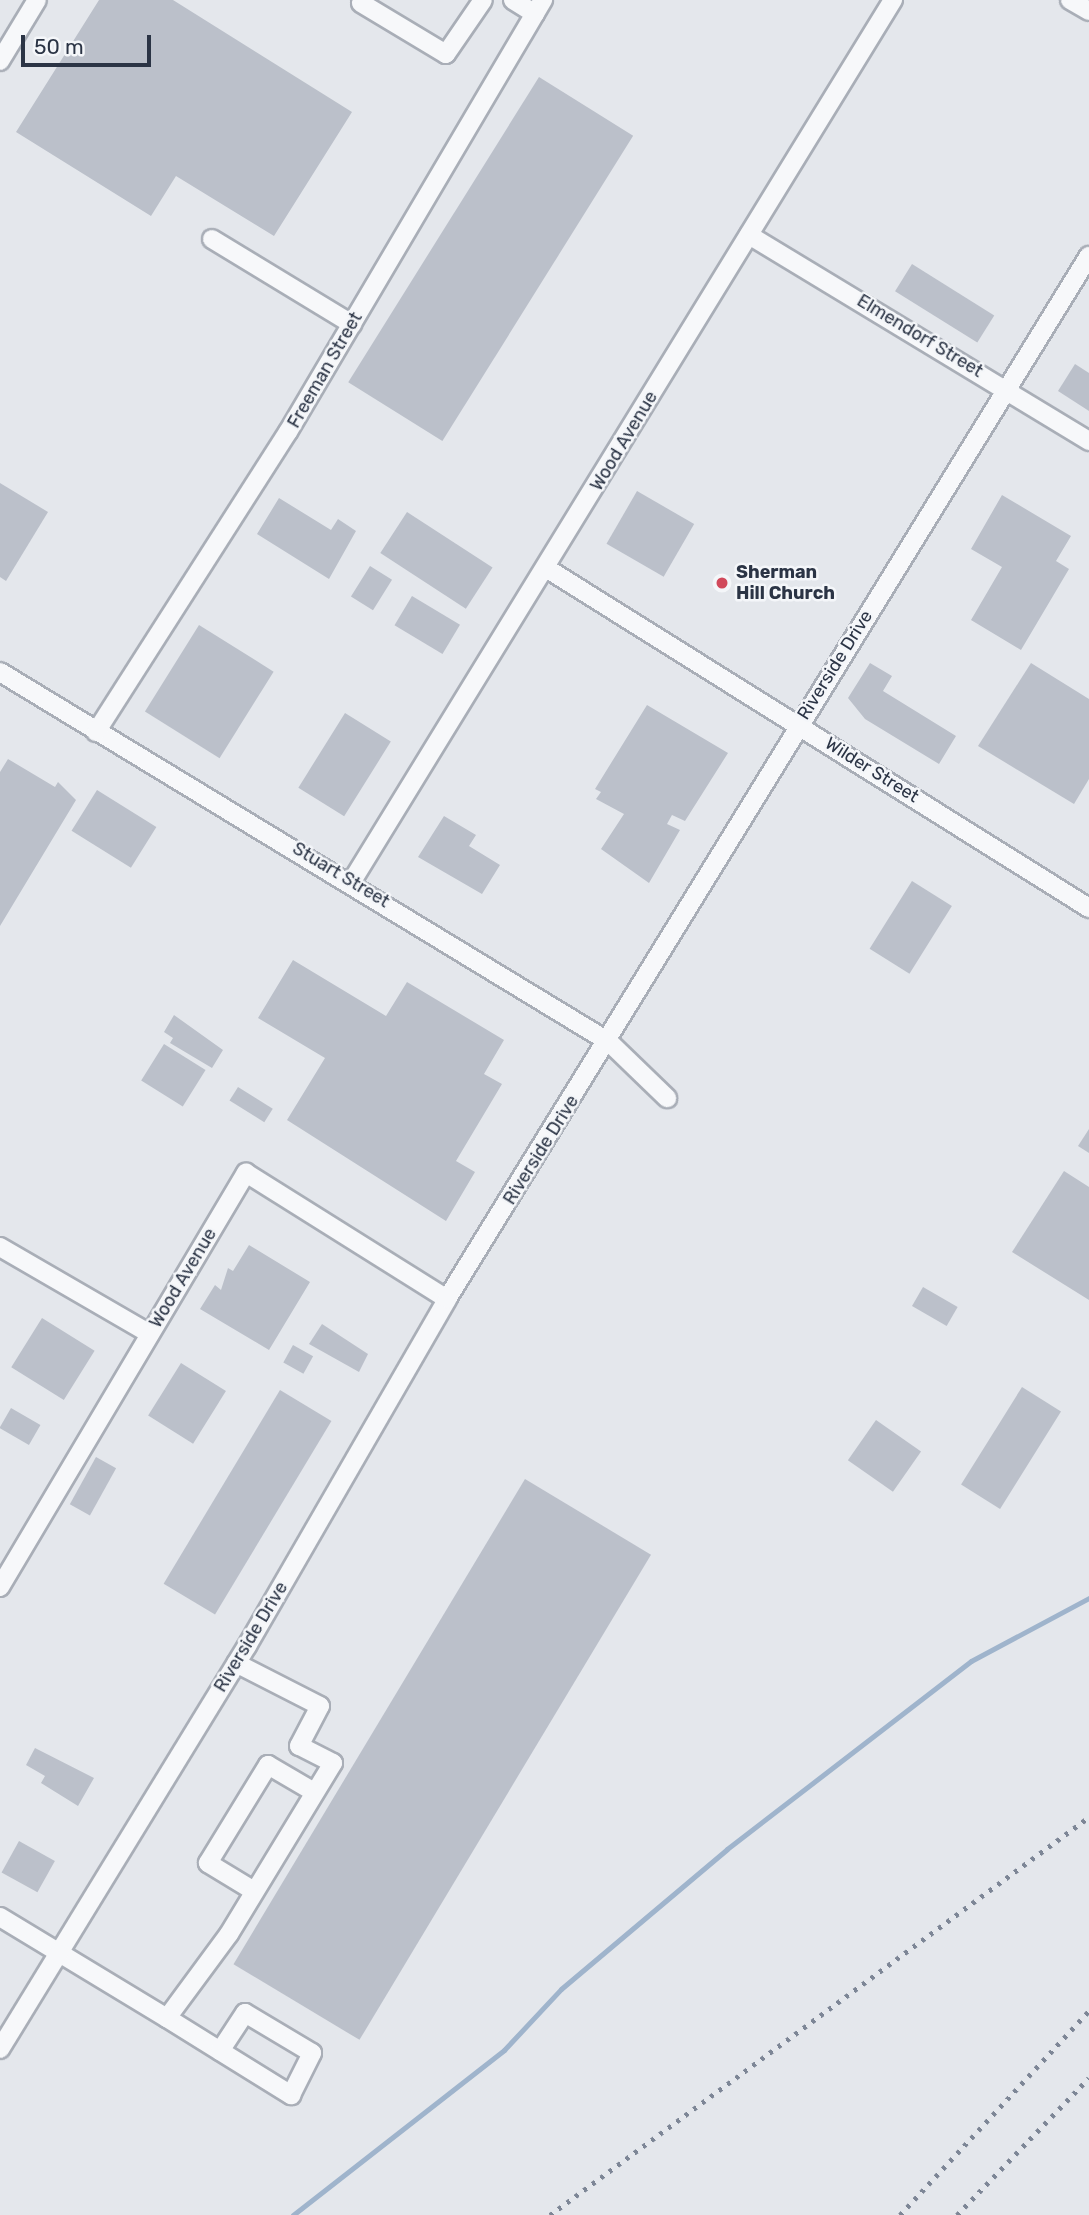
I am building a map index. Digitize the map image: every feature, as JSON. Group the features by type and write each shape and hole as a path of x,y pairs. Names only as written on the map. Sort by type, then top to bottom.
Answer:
{"street":[{"path":"0,61 37,0"},
{"path":"362,3 446,54 483,0"},
{"path":"513,0 539,7"},
{"name":"Wood Avenue","path":"352,881 547,568 893,0"},
{"path":"1070,0 1089,11"},
{"name":"Freeman Street","path":"96,732 352,324 539,7"},
{"name":"Elmendorf Street","path":"749,234 1010,390 1089,441"},
{"path":"212,239 352,324"},
{"name":"Riverside Drive","path":"0,2049 56,1952 236,1663 447,1299 609,1042 798,723 1010,390 1089,256"},
{"name":"Wilder Street","path":"547,568 1089,908"},
{"name":"Stuart Street","path":"0,672 96,732 352,881 609,1042 667,1098"},
{"name":"Wood Avenue","path":"0,1587 246,1173 447,1299"},
{"path":"0,1247 150,1334"},
{"path":"167,2018 254,1891 333,1763 299,1746 320,1706 236,1663"},
{"path":"254,1891 208,1863 268,1765 314,1792"},
{"path":"0,1917 167,2018 220,2052 291,2095 312,2053 245,2013 220,2052"}],"building":[{"path":"99,0 173,0 352,112 274,236 176,176 151,216 16,132"},
{"path":"539,77 633,136 442,441 348,382"},
{"path":"912,264 994,315 977,343 895,291"},
{"path":"1075,364 1089,373 1089,411 1058,391"},
{"path":"0,483 48,512 6,581 0,577"},
{"path":"637,491 694,524 664,577 606,544"},
{"path":"1002,495 1071,536 1056,561 1069,569 1021,650 971,620 1002,567 971,549"},
{"path":"279,498 331,530 338,519 356,531 329,579 257,534"},
{"path":"407,512 493,568 466,609 380,553"},
{"path":"370,566 392,580 373,610 351,597"},
{"path":"412,596 460,625 442,654 394,625"},
{"path":"199,625 274,672 220,758 145,712"},
{"path":"870,663 892,676 883,691 956,736 939,764 865,719 848,698"},
{"path":"1031,663 1089,699 1089,779 1074,804 978,746"},
{"path":"647,705 728,753 685,821 672,815 667,824 680,830 649,883 601,849 624,814 596,799 601,792 595,789"},
{"path":"345,713 391,742 344,816 298,788"},
{"path":"8,759 55,787 58,782 76,800 0,926 0,772"},
{"path":"97,790 156,827 131,868 72,831"},
{"path":"444,816 476,835 469,846 500,865 482,894 418,857"},
{"path":"912,881 952,906 909,974 870,949"},
{"path":"293,960 386,1016 407,982 504,1040 484,1074 502,1084 456,1161 475,1172 446,1221 287,1120 325,1058 258,1018"},
{"path":"174,1015 223,1050 212,1068 170,1043 173,1038 164,1032"},
{"path":"164,1044 206,1070 183,1106 141,1080"},
{"path":"238,1087 273,1109 264,1122 230,1101"},
{"path":"1089,1129 1089,1153 1078,1146"},
{"path":"1064,1171 1089,1187 1089,1300 1012,1252"},
{"path":"249,1245 310,1282 269,1350 200,1309 215,1285 221,1290 228,1268 233,1271"},
{"path":"923,1287 958,1307 947,1326 912,1306"},
{"path":"42,1318 95,1351 64,1400 11,1367"},
{"path":"322,1324 368,1354 359,1372 309,1344"},
{"path":"293,1345 313,1356 303,1374 283,1362"},
{"path":"181,1363 226,1391 193,1444 148,1416"},
{"path":"1022,1387 1061,1411 1000,1509 961,1485"},
{"path":"280,1390 331,1421 215,1615 164,1584"},
{"path":"11,1408 40,1425 29,1445 0,1428"},
{"path":"876,1420 921,1452 893,1492 848,1460"},
{"path":"96,1457 116,1468 90,1515 70,1504"},
{"path":"525,1479 651,1555 359,2040 233,1964"},
{"path":"35,1748 94,1778 78,1806 41,1783 45,1776 26,1765"},
{"path":"19,1841 55,1861 37,1892 2,1872"}],"waterway":[{"path":"293,2215 504,2050 561,1989 727,1849 971,1661 1089,1598"}],"railway":[{"path":"550,2215 1089,1817"},
{"path":"900,2215 1089,2011"},
{"path":"957,2215 1089,2078"}],"place":[{"name":"Sherman Hill Church","path":"722,583"}]}
